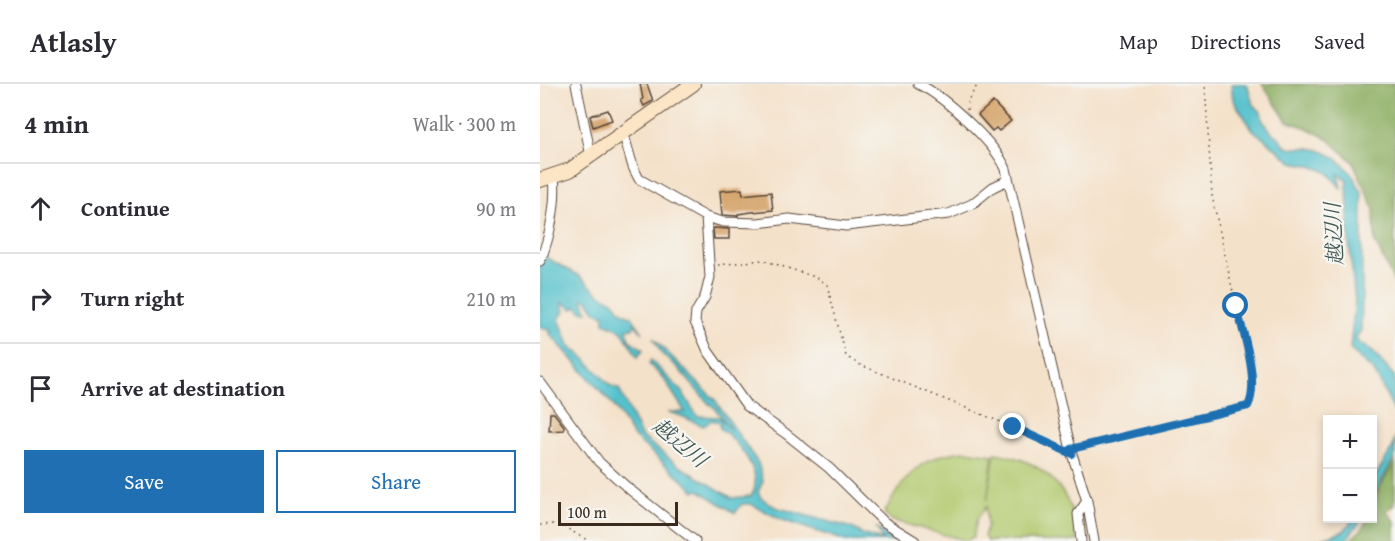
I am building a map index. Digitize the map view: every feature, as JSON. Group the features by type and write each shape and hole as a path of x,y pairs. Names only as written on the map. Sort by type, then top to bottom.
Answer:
{"main road":[{"path":"547,178 570,170 693,84"}],"street":[{"path":"576,84 591,156"},
{"path":"918,84 928,89 968,123 1002,159 1072,451 1087,501 1094,540"},
{"path":"623,132 633,167 639,179 706,217 723,222 758,223 789,219 846,226 949,214 972,204 993,187 1008,180"},
{"path":"540,261 549,238 555,185 547,178"},
{"path":"706,217 710,277 705,297 696,312 697,329 708,351 747,406 829,468 884,522 915,541"},
{"path":"540,382 599,462 695,541"},
{"path":"1081,541 1078,514 1087,501"}],"path":[{"path":"968,123 968,100 978,84"},
{"path":"710,266 763,260 818,278 827,285 846,356 858,364 1072,451 1248,406 1251,400 1252,379 1212,196 1206,84"},
{"path":"540,525 559,524 589,541"}],"green space":[{"path":"1262,84 1395,84 1395,284 1375,242 1374,209 1353,162 1328,139 1287,121"},
{"path":"966,451 993,455 987,500 995,453 1013,457 1042,471 1054,481 1070,507 1077,541 987,541 984,536 987,527 986,507 977,519 973,537 967,541 891,520 884,513 899,488 916,469 937,457"},
{"path":"1395,461 1395,505 1386,511 1395,521 1395,541 1349,541 1365,523 1377,523 1377,493"}],"water":[{"path":"1231,84 1247,84 1253,104 1261,112 1263,121 1286,147 1310,148 1328,153 1348,170 1362,193 1361,330 1356,338 1358,342 1373,352 1395,377 1395,413 1375,373 1350,349 1355,301 1349,241 1347,180 1338,174 1341,188 1327,172 1292,162 1253,130 1233,100"},
{"path":"540,254 580,276 598,293 613,301 622,312 632,317 643,333 634,324 633,328 627,329 629,340 643,349 638,357 621,330 604,323 604,315 596,312 587,299 583,300 588,312 576,306 573,309 562,302 564,311 559,319 569,345 611,386 619,389 641,436 678,465 732,498 751,496 755,487 752,468 741,449 720,428 720,423 712,420 704,426 668,412 685,412 664,379 649,364 651,360 683,393 697,416 719,417 731,430 714,407 662,354 653,338 715,400 758,463 763,481 758,492 761,498 775,507 852,528 864,535 883,540 876,527 893,541 846,541 782,520 751,504 742,504 735,513 699,490 695,491 633,436 613,405 550,334 550,330 540,328"},
{"path":"1395,437 1395,456 1377,490 1377,473 1393,447"},
{"path":"1350,523 1359,523 1345,541 1313,541 1344,531"}],"building":[{"path":"640,84 647,84 653,101 644,106 641,100 643,99"},
{"path":"993,102 1011,121 999,131 996,128 992,131 978,115"},
{"path":"608,110 612,120 593,127 590,116"},
{"path":"742,189 743,195 771,192 773,210 738,214 738,216 722,215 720,191"},
{"path":"713,228 729,229 729,239 714,239"},
{"path":"550,413 554,413 564,426 564,430 549,431"}],"route":[{"path":"1013,427 1072,454 1071,449 1248,406 1251,400 1252,379 1236,306"}],"water label":[{"name":"越辺川","path":"1334,234"},
{"name":"越辺川","path":"680,443"}]}
